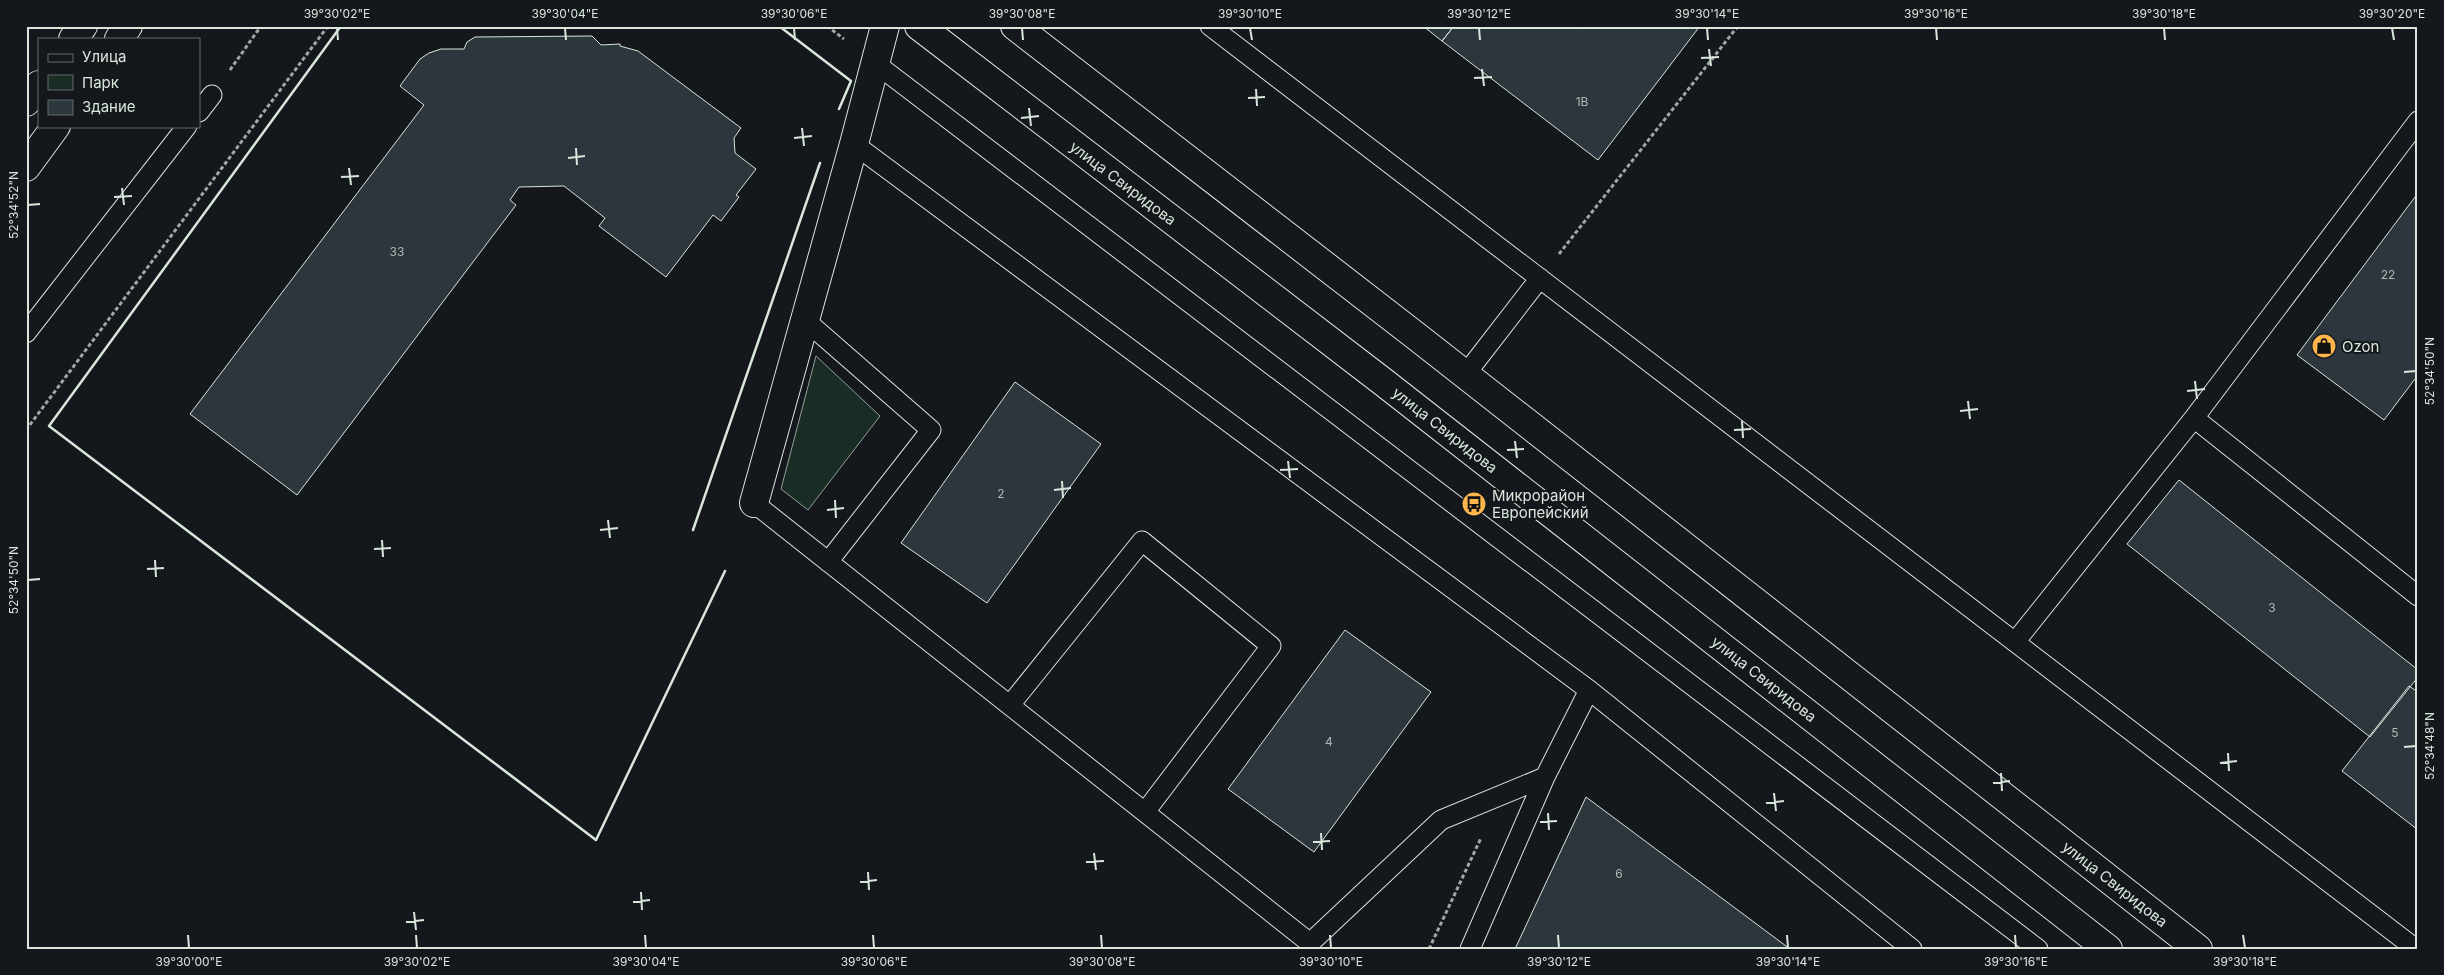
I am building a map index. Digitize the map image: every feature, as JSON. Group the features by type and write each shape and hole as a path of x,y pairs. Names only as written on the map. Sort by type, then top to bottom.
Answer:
{"street":[{"path":"74,38 83,26"},
{"path":"120,38 128,26"},
{"path":"754,503 885,26"},
{"name":"улица Свиридова","path":"919,26 1382,381 2108,949"},
{"name":"улица Свиридова","path":"1014,26 1465,375 2198,949"},
{"path":"26,102 38,86"},
{"path":"26,167 55,128"}],"lane":[{"path":"1210,26 2416,949"},
{"path":"875,63 2038,949"},
{"path":"200,111 212,95"},
{"path":"2015,642 2194,418 2418,120"},
{"path":"26,333 185,128"},
{"path":"854,144 1589,690 1912,949"},
{"path":"1465,375 1540,278"},
{"path":"805,320 931,430 828,562"},
{"path":"2194,418 2418,596"},
{"path":"754,503 1310,943 1441,820 1545,777"},
{"path":"1010,706 1142,541 1271,646 1145,812"},
{"path":"1470,949 1545,777 1589,690"}],"path":[{"path":"212,95 261,26"},
{"path":"26,430 328,26"},
{"path":"1540,278 1738,26"},
{"path":"1429,949 1501,795"}],"green space":[{"path":"816,356 880,416 808,510 781,489"}],"building":[{"path":"1423,26 1454,26 1442,41"},
{"path":"1454,26 1577,26 1581,29 1583,26 1700,26 1598,160 1442,41"},
{"path":"592,36 601,45 620,44 620,46 638,51 741,128 734,138 735,153 756,169 736,195 739,197 721,221 713,215 666,277 599,226 605,218 564,186 519,187 510,200 516,205 297,495 190,414 424,105 400,86 420,59 429,53 441,49 464,49 467,42 475,37"},
{"path":"2418,193 2418,375 2384,420 2297,355"},
{"path":"1015,382 1101,444 987,603 901,543"},
{"path":"2179,480 2418,670 2418,677 2370,737 2127,544"},
{"path":"1345,630 1431,692 1314,852 1228,789"},
{"path":"2409,686 2418,692 2418,830 2342,771"},
{"path":"1586,797 1790,949 1515,949"}],"wall":[{"path":"341,26 49,426 596,840 725,571"},
{"path":"779,26 851,81 839,109"},
{"path":"693,530 820,163"}],"place":[{"name":"Ozon","path":"2324,346"},
{"name":"Микрорайон Европейский","path":"1474,504"}]}
